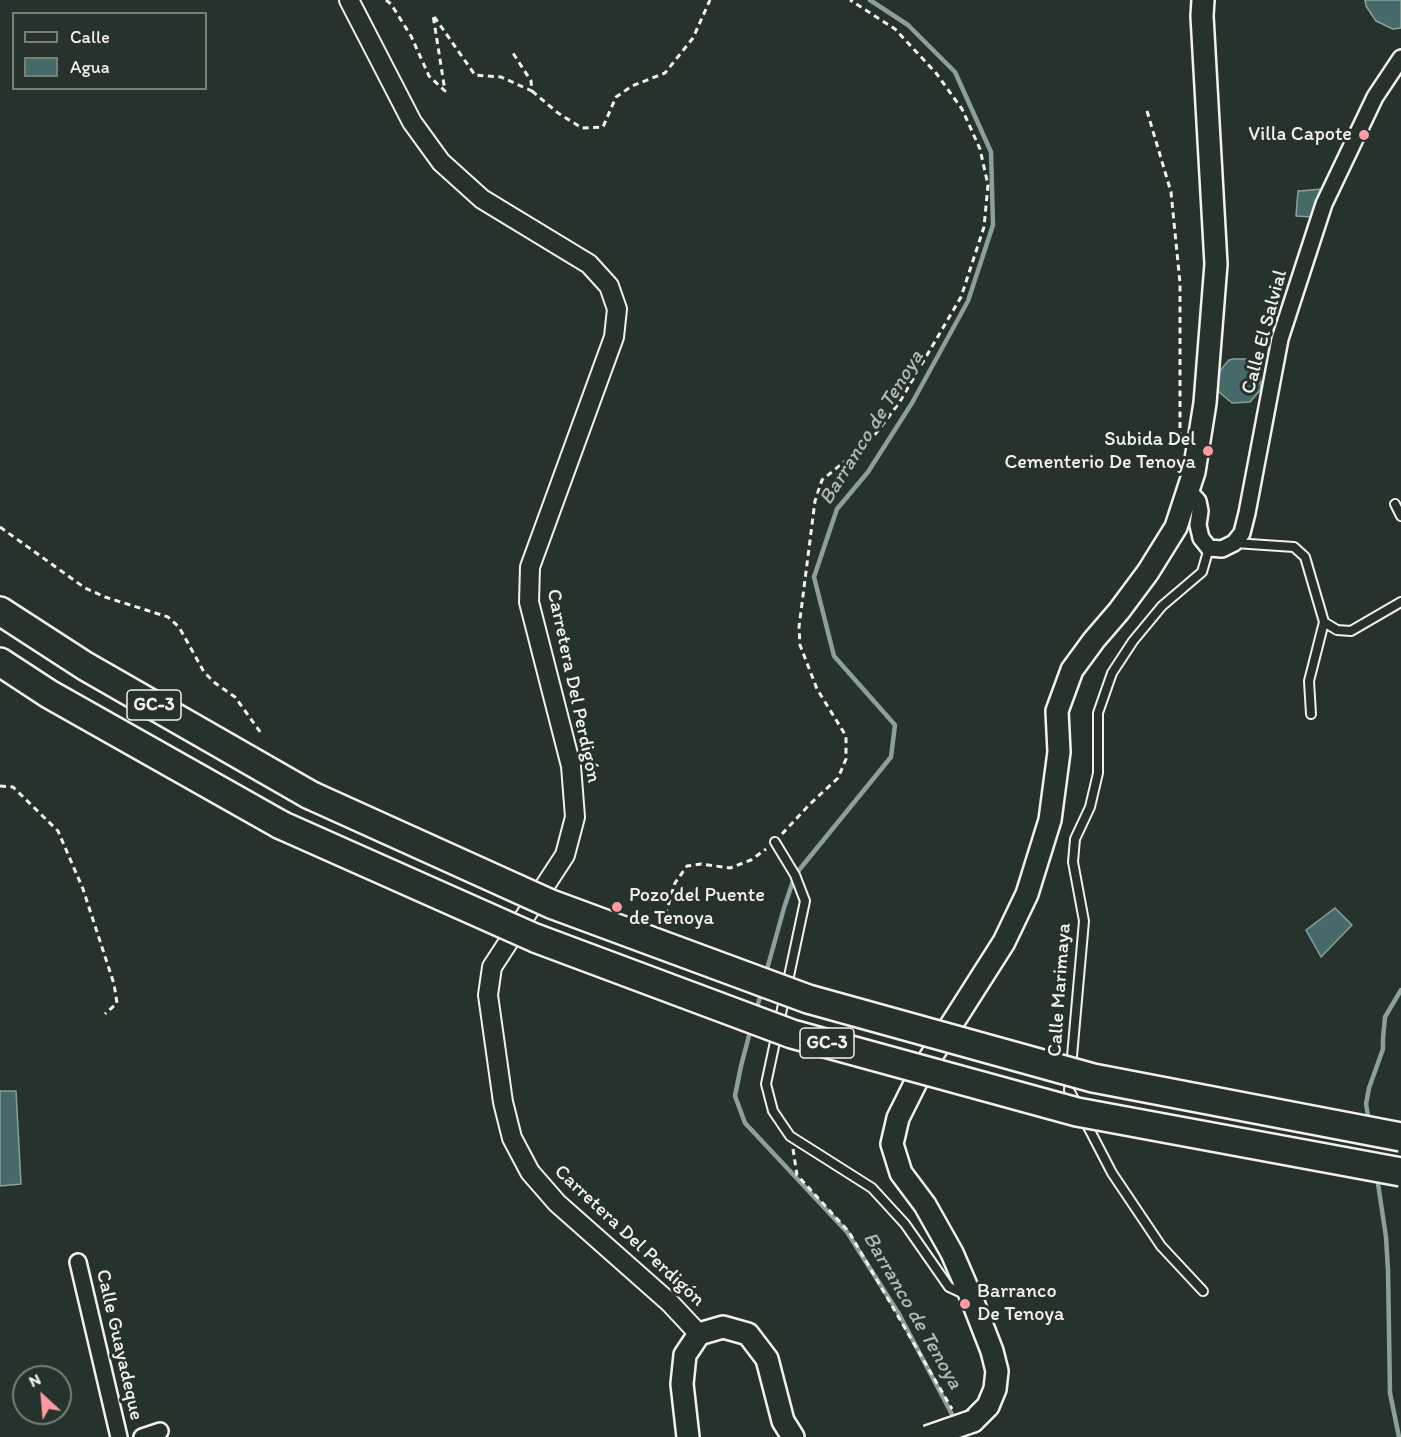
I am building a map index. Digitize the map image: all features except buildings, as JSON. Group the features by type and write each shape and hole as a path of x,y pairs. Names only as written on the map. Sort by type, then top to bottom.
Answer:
{"highway":[{"name":"GC-3","path":"0,611 85,666 310,795 551,904 808,999 1094,1078 1401,1137"},
{"name":"GC-3","path":"0,662 49,694 281,825 535,938 792,1034 1077,1112 1401,1172"}],"main road":[{"path":"927,1437 988,1406 995,1389 997,1371 992,1351 952,1253 925,1205 901,1173 892,1144 898,1118 920,1074 1004,942 1027,894 1050,820 1059,752 1057,711 1072,670 1149,572 1176,527 1194,472 1205,403 1216,264 1203,0"},
{"path":"688,1437 681,1384 685,1355 699,1335 723,1327 748,1334 767,1359 783,1421 793,1437"}],"street":[{"name":"Carretera Del Perdigón","path":"349,0 412,122 441,162 482,198 589,264 609,286 617,309 615,337 530,567 529,602 571,766 575,817 565,855 492,967 488,995 502,1102 512,1138 530,1172 556,1203 670,1303 699,1335"},
{"name":"Calle El Salvial","path":"1234,543 1242,533 1280,339 1324,204 1375,97 1401,57"},
{"path":"1188,490 1198,501 1200,512 1198,525 1201,538 1209,548 1222,549 1234,543"},
{"name":"Calle Guayadeque","path":"78,1262 119,1437"},
{"path":"142,1437 160,1431"}],"lane":[{"path":"1395,504 1401,516"},
{"path":"1234,543 1294,547 1305,557 1324,622 1309,681 1311,714"},
{"name":"Calle Marimaya","path":"1203,1291 1161,1246 1112,1173 1069,1090 1083,921 1073,862 1075,839 1090,807 1098,773 1098,713 1112,673 1133,641 1162,606 1202,572 1209,548"},
{"path":"1324,622 1337,630 1351,631 1401,602"},
{"path":"775,842 795,875 804,901 766,1084 773,1111 790,1136 872,1188 905,1224 949,1287 971,1297"}],"path":[{"path":"386,0 391,4 411,36 429,76 445,91 433,15 476,75 501,77 531,91 558,114 582,128 603,128 616,98 632,86 665,73 693,38 710,0"},
{"path":"659,934 675,883 687,866 701,864 730,868 751,860 775,842 838,778 846,759 846,736 817,688 800,645 799,627 815,501 822,480 871,440 898,403 961,297 984,227 988,185 980,149 962,109 936,74 895,29 850,0"},
{"path":"511,50 531,81 531,91"},
{"path":"1147,111 1171,192 1180,283 1180,441"},
{"path":"0,527 84,588 168,617 179,627 204,672 235,698 261,733"},
{"path":"0,786 13,787 58,831 82,889 114,984 117,1003 105,1014"},
{"path":"790,1136 797,1175 849,1232 964,1418"}],"water":[{"path":"1365,0 1401,0 1401,28 1393,29 1376,21 1366,6"},
{"path":"1323,189 1313,217 1296,216 1298,191"},
{"path":"1247,359 1260,371 1261,389 1250,402 1232,403 1219,392 1217,374 1229,360"},
{"path":"1335,908 1352,925 1321,957 1306,930"},
{"path":"0,1091 16,1091 21,1184 0,1186"}],"waterway":[{"name":"Barranco de Tenoya","path":"766,973 795,875 891,757 895,725 834,656 814,577 837,509 868,472 912,403 968,301 993,225 991,152 955,72 908,25 870,0"},
{"name":"Barranco de Tenoya","path":"756,1011 762,990"},
{"path":"1369,1122 1366,1104 1369,1088 1383,1049 1385,1017 1401,990"},
{"name":"Barranco de Tenoya","path":"751,1028 735,1096 745,1123 847,1232 899,1314 955,1420"},
{"path":"1377,1177 1386,1237 1388,1270 1390,1393 1399,1437"}],"place":[{"name":"Villa Capote","path":"1364,135"},
{"name":"Subida Del Cementerio De Tenoya","path":"1208,451"},
{"name":"Pozo del Puente de Tenoya","path":"617,907"},
{"name":"Barranco De Tenoya","path":"965,1304"}]}
